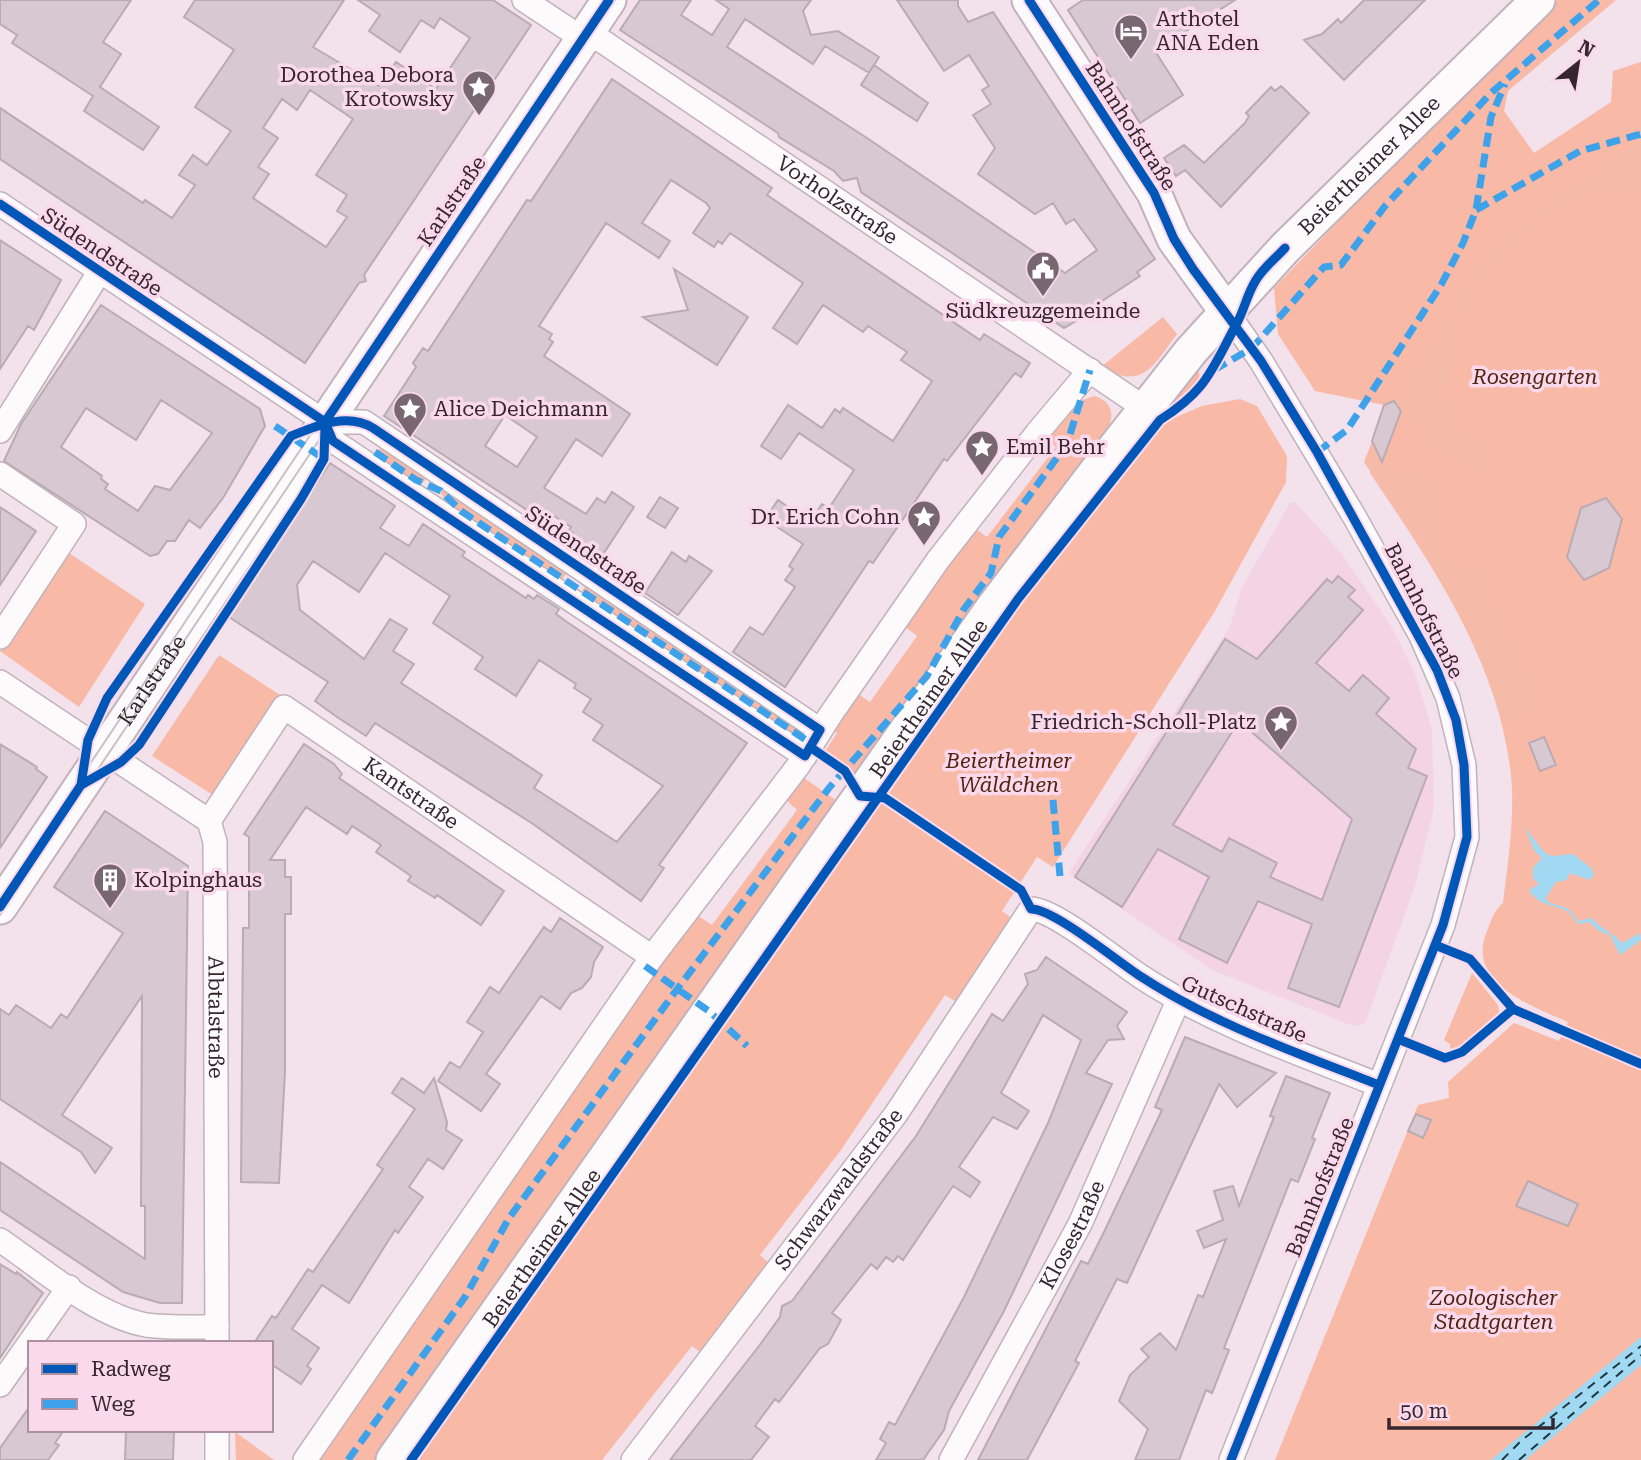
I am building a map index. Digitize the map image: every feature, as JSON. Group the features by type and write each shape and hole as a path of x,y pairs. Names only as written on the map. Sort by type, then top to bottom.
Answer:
{"street":[{"name":"Vorholzstraße","path":"524,0 574,33 602,41 1146,409"},
{"name":"Karlstraße","path":"0,907 609,0"},
{"name":"Bahnhofstraße","path":"1028,0 1154,193 1180,249 1261,361 1354,516 1420,636 1456,720 1464,765 1467,837 1443,925 1231,1460"},
{"name":"Beiertheimer Allee","path":"393,1460 983,621 1146,409 1226,312 1430,103 1538,0"},
{"name":"Südendstraße","path":"0,204 325,422 333,441 805,756"},
{"path":"0,431 100,271"},
{"path":"305,1460 652,957 805,756 938,561 1037,432 1090,370"},
{"name":"Südendstraße","path":"325,422 363,422 584,570 826,722"},
{"path":"421,500 439,472"},
{"path":"0,474 74,524 0,637"},
{"name":"Südendstraße","path":"567,597 584,570"},
{"path":"0,682 209,821"},
{"name":"Kantstraße","path":"209,821 284,707 652,957"},
{"name":"Albtalstraße","path":"209,821 215,842 217,1335"},
{"name":"Gutschstraße","path":"1031,909 1041,909 1068,926 1178,1002 1379,1085"},
{"name":"Schwarzwaldstraße","path":"633,1460 896,1114 1031,909"},
{"name":"Klosestraße","path":"951,1460 1080,1224 1178,1002"},
{"path":"0,1240 110,1313 145,1325 217,1335"},
{"path":"31,1341 69,1287"},
{"path":"0,1385 28,1345"},
{"path":"217,1432 217,1460"}],"shaded area":[{"path":"1641,145 1641,195 1614,188 1599,199 1584,195 1519,243 1485,280 1472,301 1463,326 1456,355 1452,399 1455,414 1462,423 1498,453 1488,477 1444,458 1423,439 1394,401 1483,254 1557,193 1589,177 1596,166 1611,153"},
{"path":"1372,441 1377,452 1387,448 1394,465 1438,481 1449,494 1440,535 1445,551 1459,565 1489,572 1496,580 1499,606 1549,707 1504,730 1494,693 1464,624 1426,557 1364,462"},
{"name":"Friedrich-Scholl-Platz","path":"1295,502 1342,554 1393,629 1414,671 1432,729 1434,808 1414,889 1365,1023 1353,1026 1212,970 1069,873 1230,627 1241,589 1290,503"}],"green space":[{"name":"Zoologischer Stadtgarten","path":"1557,0 1616,0 1508,91 1504,111 1534,153 1611,102 1613,71 1641,62 1641,1460 1275,1460 1418,1105 1449,1098 1448,1082 1514,1023 1559,1041 1568,1022 1506,990 1493,978 1485,965 1483,949 1487,931 1495,912 1503,903 1512,823 1511,775 1504,733 1493,693 1477,654 1439,579 1370,473 1393,402 1384,405 1315,391 1278,334 1274,288 1522,31"},
{"path":"1163,317 1177,334 1146,372 1127,376 1101,367"},
{"path":"1197,368 1200,375 1195,388 1163,413"},
{"name":"Beiertheimer Wäldchen","path":"1094,396 1104,400 1111,411 1109,426 976,606 857,776 824,753 837,733 832,730 857,693 870,702 917,636 904,626 975,528 987,537 1056,447 1045,438 1077,402"},
{"name":"Beiertheimer Wäldchen","path":"1240,399 1257,406 1287,456 1286,482 1215,611 1053,867 1037,857 1002,911 1012,918 958,1003 945,995 841,1150 760,1255 771,1265 704,1355 692,1346 602,1460 417,1460 1007,623 1084,520 1165,422 1202,406"},
{"path":"381,447 427,477 423,483 412,486 372,460"},
{"path":"443,489 568,571 558,585 452,515 441,493"},
{"path":"66,551 145,604 79,707 0,651"},
{"path":"586,585 799,726 790,740 577,598"},
{"path":"219,655 283,697 216,797 152,756"},
{"path":"804,778 840,803 377,1460 319,1460 694,913 712,925 797,810 786,800"},
{"path":"1472,973 1498,1005 1499,1012 1461,1046 1450,1049 1450,1044 1444,1040"},
{"path":"235,1432 274,1460 236,1460"}],"water":[{"path":"1525,828 1545,853 1552,856 1573,854 1591,868 1594,875 1589,880 1570,873 1567,880 1556,882 1545,899 1567,908 1579,921 1591,918 1622,943 1640,933 1641,940 1620,955 1610,935 1599,931 1589,922 1579,924 1565,910 1536,899 1529,890 1539,884 1533,878 1533,868 1542,858 1534,850"},
{"path":"1641,1337 1641,1365 1525,1460 1491,1460"}],"building":[{"path":"0,0 131,0 103,42 121,54 100,87 159,127 143,150 84,111 93,96 12,43 17,35 0,24"},
{"path":"195,0 344,0 313,47 379,86 396,62 436,89 470,38 440,18 434,28 421,20 400,52 369,31 380,15 358,0 493,0 531,25 364,275 366,281 359,283 305,363 0,159 0,108 143,203 145,200 172,218 195,185 179,175 193,155 207,165 231,131 195,107 234,50 184,17","holes":["310,90 353,119 316,175 347,195 337,211 347,217 326,247 253,198 269,174 258,167 278,138 263,128 282,99 297,110"]},
{"path":"640,0 691,0 681,15 712,35 729,9 716,0 811,0 803,11 811,35 838,31 879,57 869,73 825,46 813,64 745,19 727,47 870,140 1065,273 1097,250 1074,219 1066,224 1053,203 1035,214 978,174 995,148 973,115 991,104 982,90 989,86 969,55 944,71 897,0 958,0 958,6 968,22 993,12 1155,259 1137,272 1140,276 1096,305 1098,308 1064,328 861,192 857,178 843,181 834,171 779,137 778,133 620,30"},
{"name":"Arthotel ANA Eden","path":"1083,0 1235,0 1155,51 1183,95 1140,123 1068,10"},
{"path":"1364,0 1425,0 1344,80 1304,40 1322,34 1338,19 1341,23"},
{"path":"874,65 928,103 917,121 861,85"},
{"path":"612,79 772,188 767,195 980,340 984,334 1030,363 1021,377 1015,373 947,461 944,459 873,563 869,561 785,687 733,652 750,627 763,635 795,587 785,580 793,569 789,566 803,544 765,519 778,500 810,522 822,504 829,508 854,470 799,433 781,459 761,446 788,405 822,428 835,409 840,413 843,408 893,441 932,381 901,360 907,352 868,326 863,332 823,305 797,344 773,328 803,283 730,233 722,244 718,241 714,247 693,233 710,208 671,180 642,223 670,241 659,258 606,223 539,326 552,334 549,339 553,342 544,356 630,414 602,456 576,439 544,488 586,514 597,498 605,503 612,492 634,507 600,559 569,539 573,533 569,530 571,527 539,506 533,514 384,416 416,367 413,363 423,348 428,351 527,200 531,201","holes":["505,415 537,437 517,467 485,446"]},
{"path":"1281,86 1309,113 1221,207 1185,170 1176,176 1164,158 1184,145 1204,163 1245,123 1249,116 1246,113 1271,87 1275,91"},
{"path":"0,240 61,280 34,330 28,326 0,369"},
{"path":"674,269 748,317 717,365 643,317 688,310"},
{"path":"101,305 260,409 265,426 223,498 200,528 189,520 175,541 167,541 158,554 150,556 4,461 21,424","holes":["161,400 212,433 170,490 155,486 138,511 105,489 108,484 101,479 102,476 61,447 86,408 136,440"]},
{"path":"1394,401 1401,411 1382,462 1372,441 1384,405"},
{"path":"330,463 395,506 380,528 409,546 423,524 465,552 462,556 526,598 528,595 534,599 537,595 559,609 556,614 567,622 747,743 659,865 664,868 641,901 533,824 375,723 366,736 337,717 315,701 328,682 229,617","holes":["385,553 450,596 433,623 483,657 475,669 516,696 539,660 576,684 574,688 591,699 583,712 603,725 593,740 663,786 617,842 534,788 542,775 401,683 414,664 393,651 407,629 390,619 364,659 300,610 297,585 313,561 359,592"]},
{"path":"660,497 678,508 665,528 647,517"},
{"path":"1606,498 1622,519 1609,568 1584,580 1567,557 1581,508"},
{"path":"0,507 36,531 0,585"},
{"path":"672,552 686,562 689,556 712,571 678,615 645,593"},
{"path":"1338,576 1355,590 1348,597 1363,610 1316,663 1349,691 1363,675 1389,698 1376,714 1416,749 1408,768 1427,776 1339,1007 1288,988 1312,924 1258,901 1227,963 1179,939 1209,877 1158,849 1122,907 1075,877 1225,639 1257,659 1327,579 1332,583","holes":["1239,721 1352,819 1322,900 1270,877 1277,863 1229,838 1222,852 1173,825"]},
{"path":"1544,737 1556,765 1540,771 1529,743"},
{"path":"0,744 37,767 36,769 47,777 0,848"},
{"path":"304,744 334,764 342,774 339,778 504,891 481,925 437,895 435,898 408,881 411,876 376,852 381,845 352,826 347,834 306,807 270,860 285,860 285,877 291,877 291,914 285,914 285,1071 279,1183 241,1182 243,928 249,928 249,837 244,834"},
{"path":"105,811 188,866 182,1303 160,1303 123,1292 0,1210 0,1162 145,1259 145,1206 141,1206 142,996 62,1115 112,1148 95,1173 81,1152 0,1099 0,1009 9,1015 16,1005 51,1028 61,1014 67,1018 123,933 54,887"},
{"path":"560,918 603,947 594,962 591,977 582,988 571,993 560,1009 541,996 486,1074 500,1084 481,1111 438,1081 450,1062 460,1068 483,1032 467,1022 490,987 499,993 544,927 551,932"},
{"path":"1046,957 1127,1012 1117,1026 1124,1039 1108,1040 1086,1073 1112,1084 1004,1311 949,1411 944,1430 923,1460 876,1460 886,1443 880,1439 889,1422 895,1425 964,1297 1048,1123 1081,1040 1043,1015 1001,1093 1029,1111 1017,1129 993,1117 959,1167 980,1182 970,1197 953,1186 903,1260 898,1256 893,1262 886,1257 877,1269 871,1264 832,1313 841,1320 828,1344 820,1348 779,1402 775,1399 755,1426 769,1437 751,1460 670,1460 759,1346 780,1317 782,1306 792,1301 916,1136 992,1014 1003,1021 1028,984 1025,974 1037,970"},
{"path":"1185,1037 1276,1073 1237,1107 1219,1084 1127,1283 1117,1279 1075,1361 1079,1363 1027,1460 978,1460 1081,1261 1088,1264 1104,1232 1162,1110 1155,1107"},
{"path":"1286,1076 1330,1093 1312,1138 1315,1139 1298,1182 1291,1179 1224,1348 1229,1350 1212,1393 1206,1390 1179,1460 1135,1460 1148,1429 1119,1401 1130,1375 1149,1357 1141,1349 1160,1333 1176,1350 1198,1295 1203,1297 1226,1239 1204,1248 1197,1231 1223,1220 1214,1191 1233,1186 1239,1206 1274,1117 1270,1116"},
{"path":"402,1078 424,1093 434,1078 447,1122 446,1130 462,1140 443,1169 428,1159 409,1187 423,1197 398,1233 395,1230 349,1303 322,1285 292,1329 319,1348 307,1366 311,1369 301,1384 273,1365 273,1341 255,1341 272,1316 276,1318 308,1269 313,1272 383,1169 377,1165 415,1109 392,1093"},
{"path":"1416,1114 1431,1120 1423,1138 1408,1131"},
{"path":"1528,1181 1578,1204 1568,1226 1516,1206"},
{"path":"0,1264 16,1274 17,1272 43,1293 0,1358"},
{"path":"28,1409 28,1432 63,1432 55,1443 59,1445 48,1460 0,1460 0,1448"},
{"path":"126,1432 174,1432 173,1460 125,1460"}],"ferry route":[{"path":"1502,1460 1521,1441 1641,1346"},
{"path":"1519,1460 1641,1355"}],"tram line":[{"path":"0,915 615,0"},
{"path":"37,843 333,401"}],"marked path":[{"path":"1214,370 1252,348 1324,267 1341,265 1385,206 1492,92 1599,0"},
{"path":"1317,452 1347,430 1441,285 1463,243 1476,210 1491,117 1505,84"},
{"path":"1476,210 1580,151 1641,134"},
{"path":"348,1460 465,1297 509,1218 678,988 829,788 927,676 964,609 991,573 999,537 1067,444 1090,370"},
{"path":"275,426 324,459"},
{"path":"375,452 416,480 441,491 461,511 812,744"},
{"path":"1051,779 1060,876"},
{"path":"645,966 710,1012 747,1046"}],"cycle path":[{"path":"325,422 609,0"},
{"path":"1029,0 1154,193 1174,239 1193,269 1261,361 1317,452 1437,670 1456,720 1464,765 1467,837 1443,925 1231,1460"},
{"path":"0,204 325,422 333,441 805,756 820,730 373,428 353,421 332,422 321,425 311,428 291,436 107,698 88,740 81,785 0,907"},
{"path":"411,1460 1018,599 1160,420 1188,399 1206,378 1239,320 1256,280 1285,248"},
{"path":"81,785 121,762 139,745 301,499 324,459 325,427"},
{"path":"810,747 845,771 860,796 885,798 1021,890 1031,909 1041,911 1070,926 1168,993 1226,1023 1379,1085"},
{"path":"1435,945 1470,959 1513,1009 1641,1064"},
{"path":"1398,1039 1445,1058 1462,1052 1513,1009"}],"place":[{"name":"Arthotel ANA Eden","path":"1131,61"},
{"name":"Dorothea Debora Krotowsky","path":"479,117"},
{"name":"Südkreuzgemeinde","path":"1043,298"},
{"name":"Alice Deichmann","path":"410,439"},
{"name":"Emil Behr","path":"982,477"},
{"name":"Dr. Erich Cohn","path":"924,547"},
{"name":"Friedrich-Scholl-Platz","path":"1281,752"},
{"name":"Kolpinghaus","path":"110,910"}],"park label":[{"name":"Rosengarten","path":"1535,377"}]}
